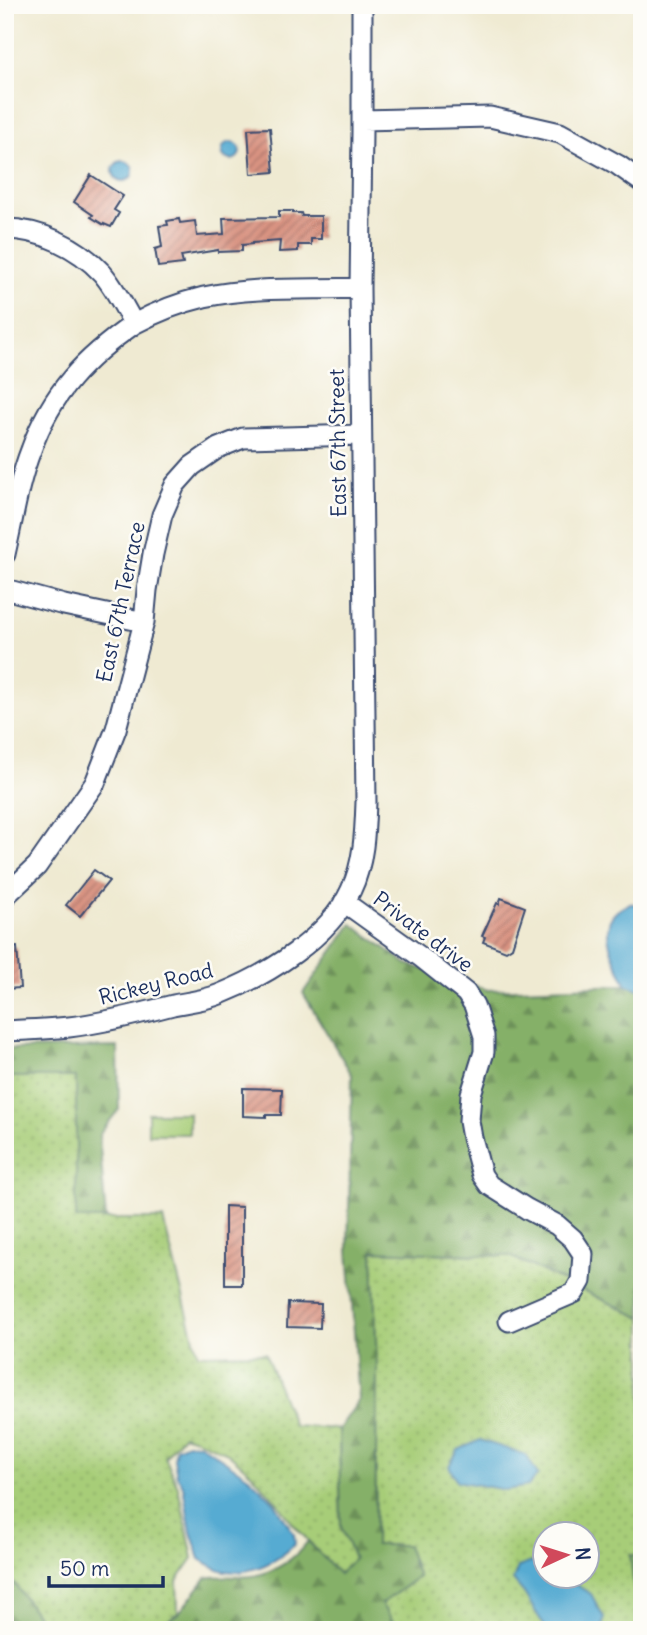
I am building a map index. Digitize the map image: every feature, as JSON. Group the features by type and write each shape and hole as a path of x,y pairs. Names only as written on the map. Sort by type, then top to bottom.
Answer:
{"street":[{"name":"East 67th Street","path":"356,878 365,831 366,802 360,289 362,5"},
{"path":"362,120 490,117 560,132 642,182"},
{"path":"5,229 51,238 83,256 102,274 134,324"},
{"path":"5,554 30,452 44,418 64,386 106,343 156,313 204,297 251,290 360,289"},
{"name":"East 67th Terrace","path":"5,896 37,866 95,783 116,729 144,622 153,554 162,515 175,485 192,466 218,448 243,438 361,435"},
{"path":"5,589 144,622"},
{"name":"Rickey Road","path":"5,1031 69,1027 218,995 299,951 323,928 344,902 356,878"},
{"name":"Private drive","path":"344,902 467,993 484,1036 484,1052 471,1094 469,1121 482,1175 489,1185 557,1225 573,1239 583,1254 581,1281 574,1293 509,1321"}],"green space":[{"path":"352,924 407,964 488,990 627,985 642,990 642,1318 510,1256 373,1251 377,1370 375,1545 407,1545 418,1577 381,1604 399,1630 152,1630 178,1614 206,1578 252,1576 268,1572 290,1559 308,1541 339,1574 354,1559 341,1527 339,1429 359,1400 348,1250 352,1075 303,993"},
{"path":"118,1047 119,1109 99,1135 106,1219 76,1219 76,1077 5,1077 5,1049"},
{"path":"5,1077 76,1077 76,1219 163,1219 198,1354 265,1353 294,1426 339,1429 341,1527 355,1559 339,1575 252,1474 228,1453 183,1435 165,1457 178,1487 193,1558 177,1581 178,1613 152,1630 80,1627 39,1619 15,1585 5,1583"},
{"path":"148,1113 189,1113 189,1134 148,1134"},
{"path":"373,1251 510,1256 642,1318 642,1557 631,1555 638,1623 635,1630 399,1630 381,1604 418,1577 375,1545 377,1370"},
{"path":"630,1555 642,1557 642,1630 635,1630 638,1623"},
{"path":"5,1583 15,1584 39,1619 102,1630 5,1630"}],"water":[{"path":"231,142 237,145 240,151 237,157 231,160 225,157 222,151 225,145"},
{"path":"123,161 130,164 133,171 130,178 123,181 116,178 113,171 116,164"},
{"path":"630,903 642,907 642,990 627,985 608,938 610,919"},
{"path":"480,1440 526,1455 538,1475 528,1486 506,1490 457,1481 449,1466 458,1450"},
{"path":"187,1443 200,1444 250,1478 274,1502 294,1534 295,1544 272,1562 244,1571 222,1570 200,1559 174,1459 176,1448"},
{"path":"532,1562 532,1590 584,1590 591,1594 604,1618 602,1630 547,1630 513,1580 518,1567"}],"building":[{"path":"270,128 274,172 251,174 248,129"},
{"path":"91,175 123,196 114,210 119,213 111,227 91,217 93,215 74,202"},
{"path":"279,211 293,211 301,213 302,216 321,216 321,239 311,239 311,245 298,245 298,251 279,252 280,241 252,243 242,245 242,251 218,250 181,256 183,264 158,267 155,249 162,247 159,226 168,225 167,221 195,221 197,236 224,234 223,218 279,217"},
{"path":"94,870 109,881 80,916 66,905"},
{"path":"501,898 525,907 512,947 506,951 483,942 485,937 482,936"},
{"path":"17,947 20,988 5,989 5,948"},
{"path":"243,1088 282,1089 281,1115 243,1116"},
{"path":"225,1206 242,1207 242,1285 225,1285"},
{"path":"288,1303 321,1304 320,1328 287,1327"}]}
